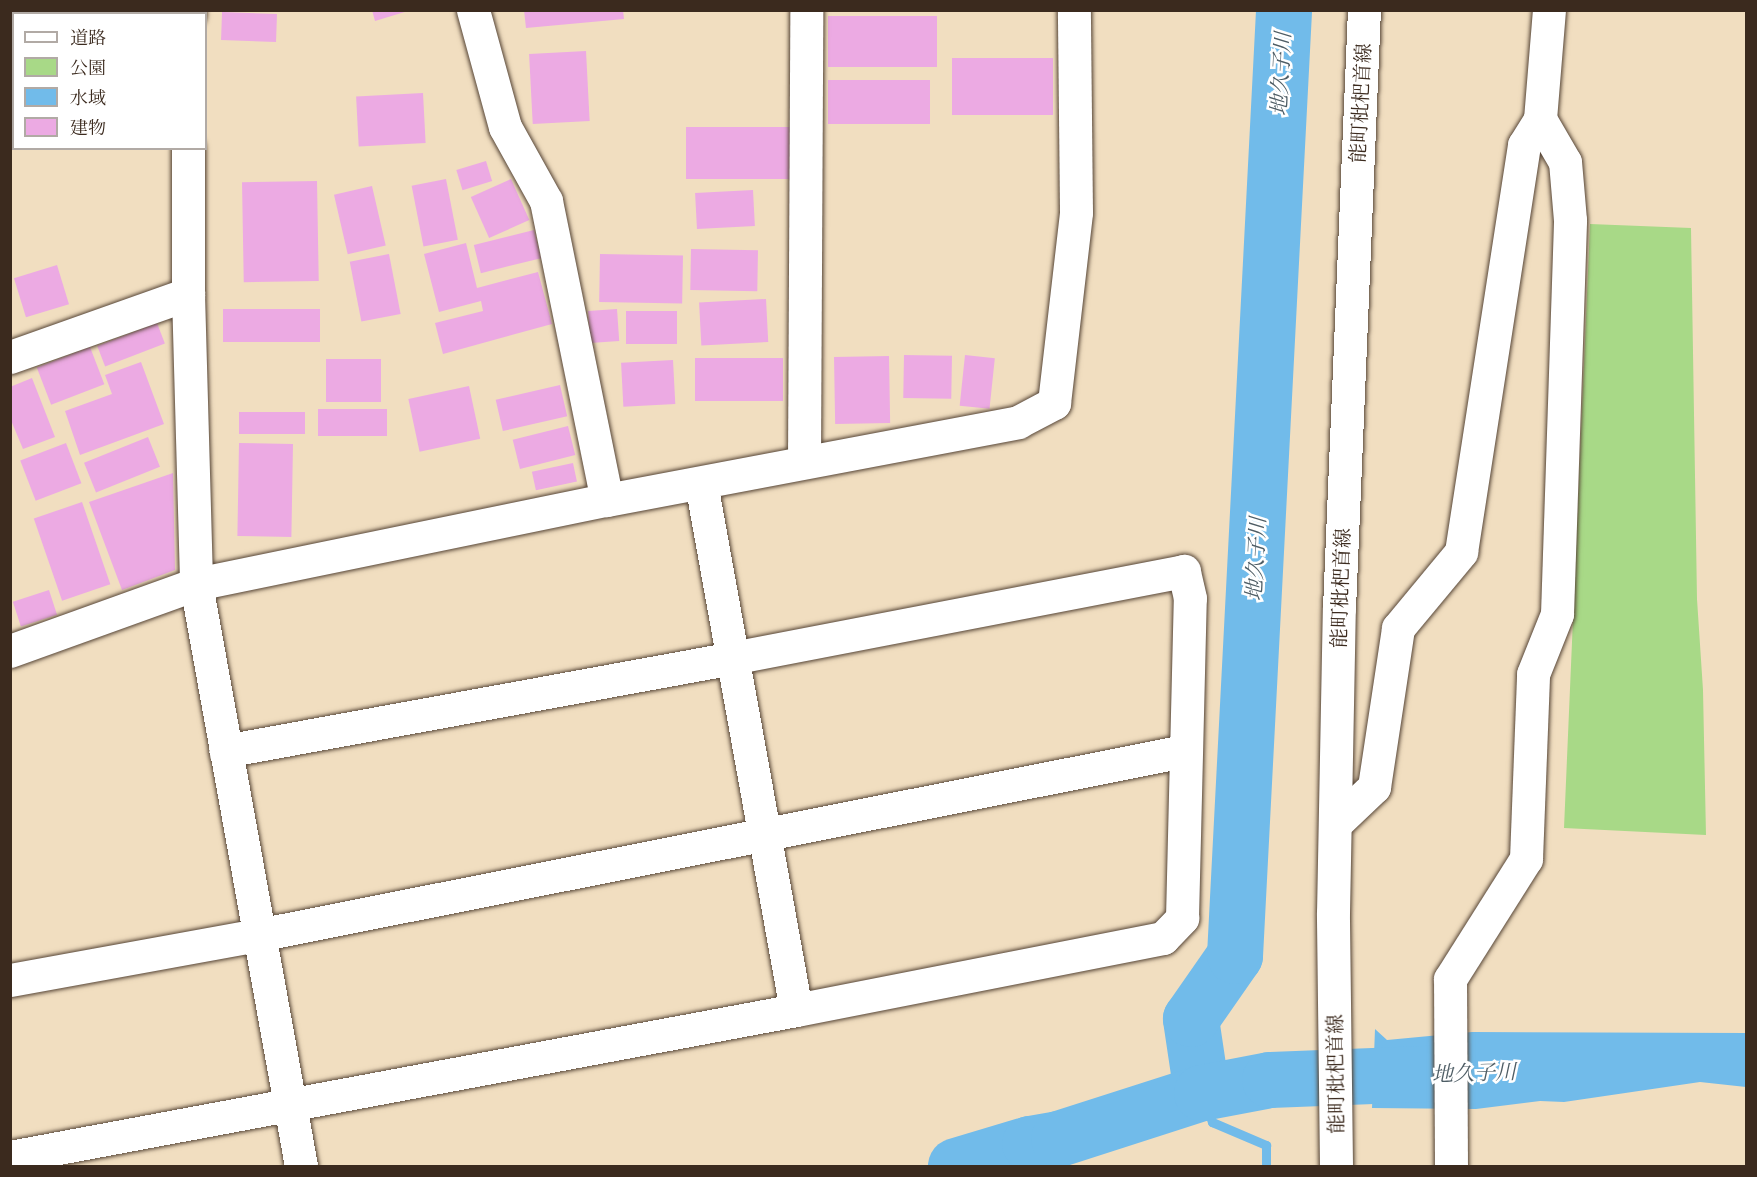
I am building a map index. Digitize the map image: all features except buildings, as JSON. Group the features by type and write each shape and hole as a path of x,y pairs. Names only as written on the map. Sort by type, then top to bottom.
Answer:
{"street":[{"path":"473,10 505,127 546,201 607,500"},
{"path":"804,461 806,10"},
{"path":"10,651 196,584 804,461 1018,422 1054,403 1076,212 1074,10"},
{"name":"能町枇杷首線","path":"1336,1167 1334,960 1339,608 1364,10"},
{"path":"1335,824 1374,787 1398,628 1461,552 1524,145 1540,119 1549,10"},
{"path":"1450,1167 1450,979 1526,860 1533,674 1557,614 1570,220 1565,162 1540,119"},
{"path":"188,150 188,294 196,584 301,1167"},
{"path":"10,357 188,294"},
{"path":"701,483 796,1010"},
{"path":"10,1157 796,1010 1163,938 1182,918 1190,598 1184,571 733,658 225,751"},
{"path":"10,980 258,935 1185,751"}],"green space":[{"path":"1590,224 1691,228 1697,599 1703,690 1706,835 1564,828"}],"water":[{"path":"1375,1029 1387,1040 1472,1032 1746,1033 1746,1087 1700,1082 1564,1102 1540,1101 1476,1109 1372,1108"}],"waterway":[{"name":"地久子川","path":"1202,1093 1191,1019 1235,956 1284,10"},
{"name":"地久子川","path":"956,1166 1030,1144 1059,1139 1202,1093 1270,1080 1450,1073"},
{"path":"1202,1093 1212,1122 1266,1145 1266,1166"}]}
